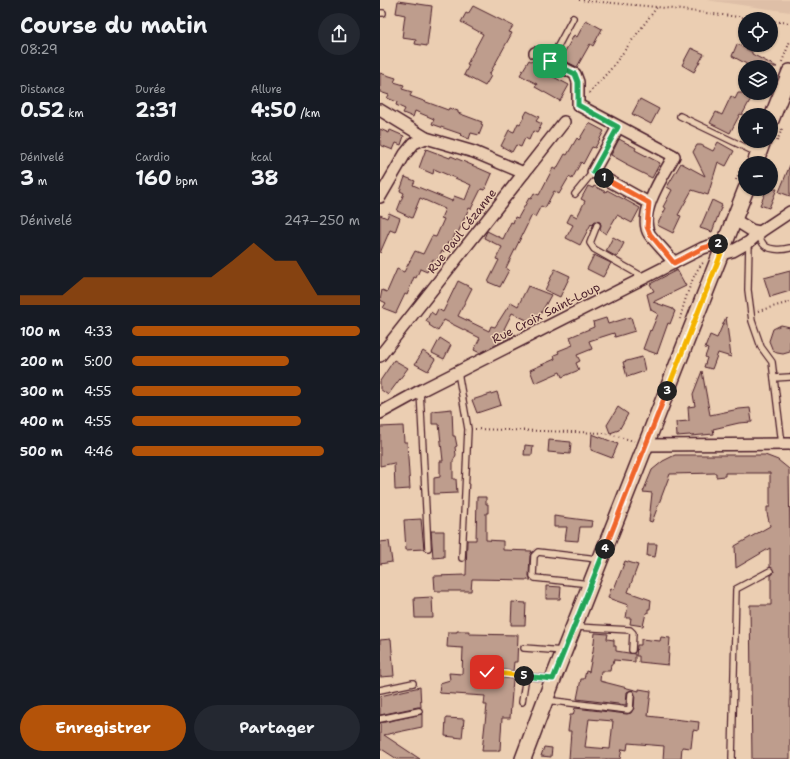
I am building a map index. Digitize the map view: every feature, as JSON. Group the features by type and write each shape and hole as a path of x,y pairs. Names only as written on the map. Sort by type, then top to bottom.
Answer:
{"main road":[{"path":"778,117 790,72"},
{"path":"523,759 600,560 640,443 735,220 744,196"}],"street":[{"path":"535,53 575,74 578,82 578,105 674,156 649,203 647,227 650,234 674,263"},
{"path":"380,110 426,138 474,152 524,173"},
{"name":"Rue Paul Cézanne","path":"380,355 564,122"},
{"path":"618,127 593,172 649,203"},
{"path":"380,197 405,154 414,143 426,138"},
{"name":"Rue Croix Saint-Loup","path":"380,413 420,391 703,248 723,248 733,251 749,242 760,232 790,212"},
{"path":"735,220 752,230 760,232"},
{"path":"640,443 786,444"}],"lane":[{"path":"550,61 573,18"},
{"path":"680,116 763,150"},
{"path":"575,194 593,172"},
{"path":"597,225 590,243 594,249 645,278"},
{"path":"760,232 761,242 767,248 784,250 790,248"},
{"path":"749,242 748,290 752,320 760,347 772,362 786,444"},
{"path":"458,372 468,429 462,558"},
{"path":"774,378 790,377"},
{"path":"420,391 428,548"},
{"path":"590,584 535,578 533,576 534,556 538,552 600,560"},
{"path":"732,759 736,589 770,571"},
{"path":"573,627 630,630 633,633 632,650"},
{"path":"524,648 564,650"},
{"path":"487,672 553,679"},
{"path":"522,702 526,676"},
{"path":"380,690 413,683"},
{"path":"545,700 628,710 630,708 631,694"},
{"path":"380,719 418,712"}],"path":[{"path":"579,0 657,7 738,17"},
{"path":"578,105 610,70 657,7"},
{"path":"778,22 790,23"},
{"path":"751,313 790,302"},
{"path":"468,429 606,433 640,443"}],"shaded area":[{"path":"706,0 790,0 790,12"}],"building":[{"path":"398,1 432,6 427,46 415,44 416,40 402,38 405,15 396,13"},
{"path":"473,6 513,26 509,32 512,33 489,75 491,76 485,86 464,75 469,65 467,64 483,34 461,22 466,13 468,14"},
{"path":"586,20 602,29 593,46 590,44 577,67 561,59 574,35 577,37"},
{"path":"737,44 738,52 752,52 752,54 764,60 739,60 732,56"},
{"path":"691,48 704,54 694,72 682,65"},
{"path":"529,60 546,69 544,72 569,85 560,101 535,87 537,84 520,75"},
{"path":"380,73 396,78 394,82 404,85 402,89 412,92 410,96 448,110 449,108 458,111 458,113 482,122 481,124 483,125 479,135 471,133 469,139 460,135 461,134 432,124 434,119 415,111 413,117 403,113 405,109 396,105 397,102 387,98 389,95 380,92"},
{"path":"738,93 738,100 750,100 746,108 738,108 738,118 730,133 710,123 716,112 722,115 731,96 735,99"},
{"path":"640,99 659,109 651,124 632,114"},
{"path":"527,111 539,117 536,121 542,124 537,133 533,131 529,140 525,138 521,147 516,145 512,152 501,146 509,130 514,132 518,123 520,124"},
{"path":"589,123 604,131 595,148 592,147 583,164 581,162 572,179 569,177 559,194 554,191 545,208 541,206 535,217 532,215 506,268 509,270 500,287 488,282 499,260 496,259 502,247 484,238 487,231 503,239 511,222 513,223 515,217 518,218 529,198 531,199 534,193 539,195 553,168 556,170 565,154 567,155 577,138 579,140"},
{"path":"380,129 389,133 390,130 404,136 401,145 396,143 393,150 380,145"},
{"path":"619,139 636,148 635,150 660,163 652,178 626,165 627,164 611,155"},
{"path":"718,142 734,151 726,166 718,162 708,195 692,190 678,215 681,216 673,233 657,225 666,208 663,207 672,190 667,187 681,163 705,176 693,152 697,145 701,145 713,151"},
{"path":"426,149 450,158 451,156 492,174 485,190 481,189 471,209 469,208 457,235 455,234 451,244 448,242 438,261 433,259 427,272 420,269 416,278 414,277 407,295 405,294 396,313 383,308 386,303 380,300 382,290 387,292 397,269 404,272 415,251 423,254 432,236 436,237 444,219 441,218 445,209 420,198 412,218 397,211 404,193 400,191 405,177 415,181 413,185 452,201 454,196 465,200 471,185 434,169 433,174 419,168"},
{"path":"790,165 790,196 779,192"},
{"path":"588,186 593,188 594,186 606,192 607,190 640,208 632,223 617,215 606,234 600,230 600,222 595,221 592,225 591,224 580,245 566,238 573,225 567,222 571,214 577,217 585,201 581,199"},
{"path":"764,196 774,196 769,208 760,205"},
{"path":"712,200 722,205 712,232 700,228"},
{"path":"389,213 400,218 395,232 390,230 380,253 380,215 387,218"},
{"path":"613,237 624,243 617,257 606,251"},
{"path":"594,255 611,263 603,277 587,269"},
{"path":"555,269 570,276 560,297 545,290"},
{"path":"677,270 686,286 653,302 675,311 670,324 668,323 657,354 643,349 658,314 651,310 647,294 654,291 650,284"},
{"path":"790,271 790,291 770,297 764,278"},
{"path":"458,281 472,288 458,316 489,331 491,326 495,327 511,302 518,306 528,286 551,295 535,324 512,313 504,329 516,335 480,353 474,350 480,338 444,320 438,331 426,321 431,312 435,315 438,309 443,312"},
{"path":"631,317 635,331 615,337 614,333 589,341 592,349 577,355 580,361 576,363 579,370 562,377 560,372 535,383 530,370 555,359 554,355 559,353 558,351 573,345 570,337 594,327 593,322 606,318 608,324"},
{"path":"726,317 731,357 718,353 712,369 704,367 708,349 705,348 710,335 717,338"},
{"path":"781,325 790,327 790,352 783,354 773,351 769,341 773,329"},
{"path":"440,338 451,345 444,359 432,353"},
{"path":"423,351 435,359 428,371 415,364"},
{"path":"642,357 645,371 627,377 623,362"},
{"path":"394,360 408,368 388,395 380,389 380,381"},
{"path":"702,371 710,415 750,408 752,422 739,423 713,429 714,434 677,436 676,422 689,421 688,407 695,406 693,394"},
{"path":"497,392 501,405 477,413 472,400"},
{"path":"618,407 628,414 619,430 610,433 607,425"},
{"path":"452,409 453,436 455,436 457,446 455,447 456,455 453,461 453,479 456,479 457,493 434,494 434,478 440,477 440,461 443,461 439,424 432,424 432,411"},
{"path":"403,426 404,442 407,442 410,489 395,490 394,463 380,466 380,427"},
{"path":"592,434 618,444 612,458 591,450"},
{"path":"549,440 571,442 570,454 548,452"},
{"path":"525,445 533,446 532,455 524,455"},
{"path":"675,455 765,455 778,460 789,469 790,759 752,759 750,605 771,605 771,575 774,571 770,567 770,548 736,568 735,546 770,526 767,507 770,507 770,473 725,473 725,476 716,477 716,473 670,474 652,522 649,521 652,493 643,492 652,470 663,461"},
{"path":"477,497 486,497 486,504 488,504 488,513 486,513 486,540 503,541 503,550 532,551 530,556 529,576 531,580 472,579 471,591 435,591 434,576 466,575 467,540 476,540"},
{"path":"554,516 592,521 591,527 580,527 578,541 565,540 567,527 554,527"},
{"path":"421,519 424,549 406,550 404,520"},
{"path":"431,531 444,531 444,557 433,558"},
{"path":"389,541 392,562 380,564 380,542"},
{"path":"648,544 657,544 655,557 647,556"},
{"path":"625,561 638,565 628,592 651,600 650,609 648,609 648,613 646,613 643,626 630,624 631,618 626,618 628,605 608,598 611,588 614,589"},
{"path":"546,586 561,587 560,599 546,599"},
{"path":"432,597 433,618 415,618 414,598"},
{"path":"512,602 526,603 525,625 511,625"},
{"path":"469,631 469,634 518,635 517,662 514,662 513,671 485,668 483,671 483,674 486,676 513,679 510,718 502,718 500,750 498,751 482,751 487,705 484,705 485,696 439,693 440,683 450,680 449,673 462,674 463,648 447,647 448,632"},
{"path":"595,633 608,634 607,639 614,640 616,651 635,654 635,662 614,660 613,664 611,664 610,671 601,671 600,681 639,691 639,689 651,691 648,716 699,722 698,731 693,730 691,748 682,747 681,759 663,759 664,746 628,743 627,750 622,749 620,759 569,759 571,731 568,731 570,715 573,715 575,708 627,714 631,713 634,708 635,694 632,690 627,692 626,705 577,699 581,679 584,679 586,671 589,672","holes":["589,719 613,721 610,749 585,747"]},
{"path":"661,637 670,638 668,665 639,662 639,656 636,656 637,645 641,645 641,639 660,641"},
{"path":"391,639 394,676 380,677 380,640"},
{"path":"420,687 421,707 380,715 380,696"},
{"path":"422,714 422,727 384,735 420,759 397,759 380,748 380,723"},
{"path":"446,718 464,719 462,738 445,736"},
{"path":"544,747 552,748 551,757 541,756"}],"route":[{"path":"487,672 553,679 726,241 703,248 674,263 650,234 647,227 649,203 593,172 618,127 578,105 578,82 575,74 550,61"}]}
